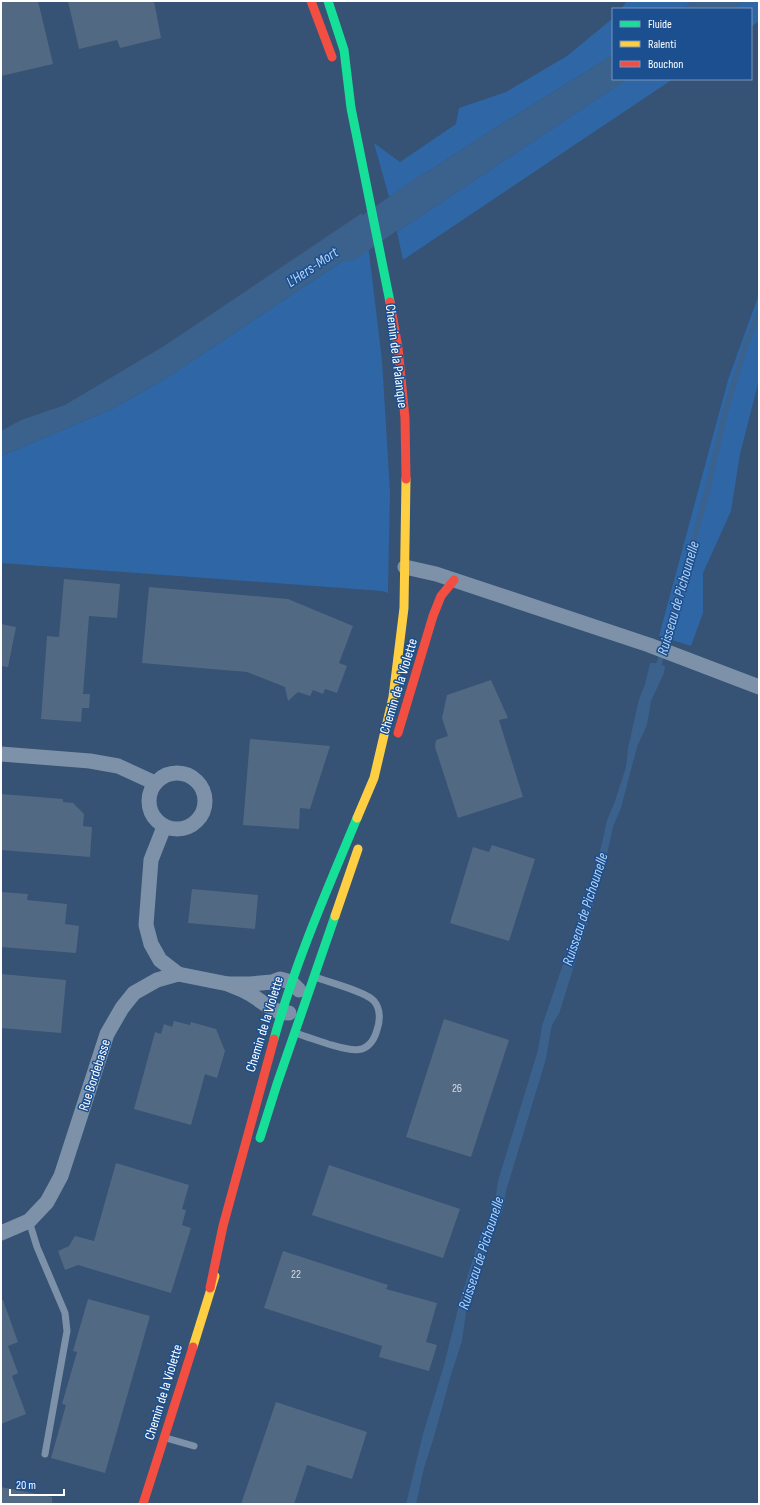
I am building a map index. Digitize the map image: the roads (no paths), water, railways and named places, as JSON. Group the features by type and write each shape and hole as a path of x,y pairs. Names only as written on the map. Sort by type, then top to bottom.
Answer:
{"street":[{"name":"Chemin de la Palanque","path":"311,1 351,108"},
{"name":"Chemin de la Palanque","path":"328,1 344,50 351,108 388,290 398,348 405,418 406,494 404,608"},
{"path":"405,567 436,574 649,645 759,687"},
{"name":"Chemin de la Violette","path":"395,745 433,616 441,596 454,580"},
{"name":"Chemin de la Violette","path":"258,1145 285,1026 304,1006 302,975 314,919 374,778 393,697 404,608"},
{"path":"1,754 90,761 118,766 155,782"},
{"path":"178,772 190,776 200,784 205,796 205,809 199,820 188,828 176,830 164,827 156,821 150,812 148,802 150,792 155,782 165,775 178,772"},
{"name":"Chemin de la Violette","path":"374,778 372,806 379,789"},
{"path":"164,827 151,860 146,925 152,944 160,960 178,974"},
{"name":"Chemin de la Violette","path":"210,1288 223,1226 302,975 361,839"},
{"name":"Rue Bordebasse","path":"1,1233 29,1221 47,1202 61,1176 107,1034 122,1008 134,993 156,980 178,974 228,984 272,982 302,975"},
{"path":"285,1026 292,1013 304,1006 299,990 302,975"},
{"name":"Rue Bordebasse","path":"228,984 247,992 271,1009 285,1026"},
{"name":"Chemin de la Violette","path":"143,1504 210,1288 230,1233"}],"lane":[{"path":"285,1026 350,1051 363,1049 370,1044 376,1036 380,1024 379,1011 374,1001 364,994 302,975"},
{"path":"29,1221 37,1247 65,1313 67,1331 45,1454"},
{"path":"164,1437 194,1446"}],"water":[{"path":"693,1 744,1 734,8 683,8"},
{"path":"612,56 612,80 625,80 397,232 389,197 492,130"},
{"path":"362,213 368,244 165,379 112,409 1,456 1,431 21,420 65,405 164,346"},
{"path":"650,663 665,666 664,673 651,701 647,725 637,747 621,808 613,827 603,873 559,1014 551,1029 546,1059 506,1191 503,1210 486,1247 467,1305 462,1341 424,1468 416,1504 406,1504 423,1434 444,1365 460,1301 479,1239 494,1208 498,1181 538,1050 542,1026 594,873 607,820 626,767 628,748 639,699 645,684"}],"waterway":[{"name":"L'Hers-Mort","path":"348,245 430,188"},
{"name":"Ruisseau de Pichounelle","path":"657,671 707,492 725,413 746,344 759,312"}]}
